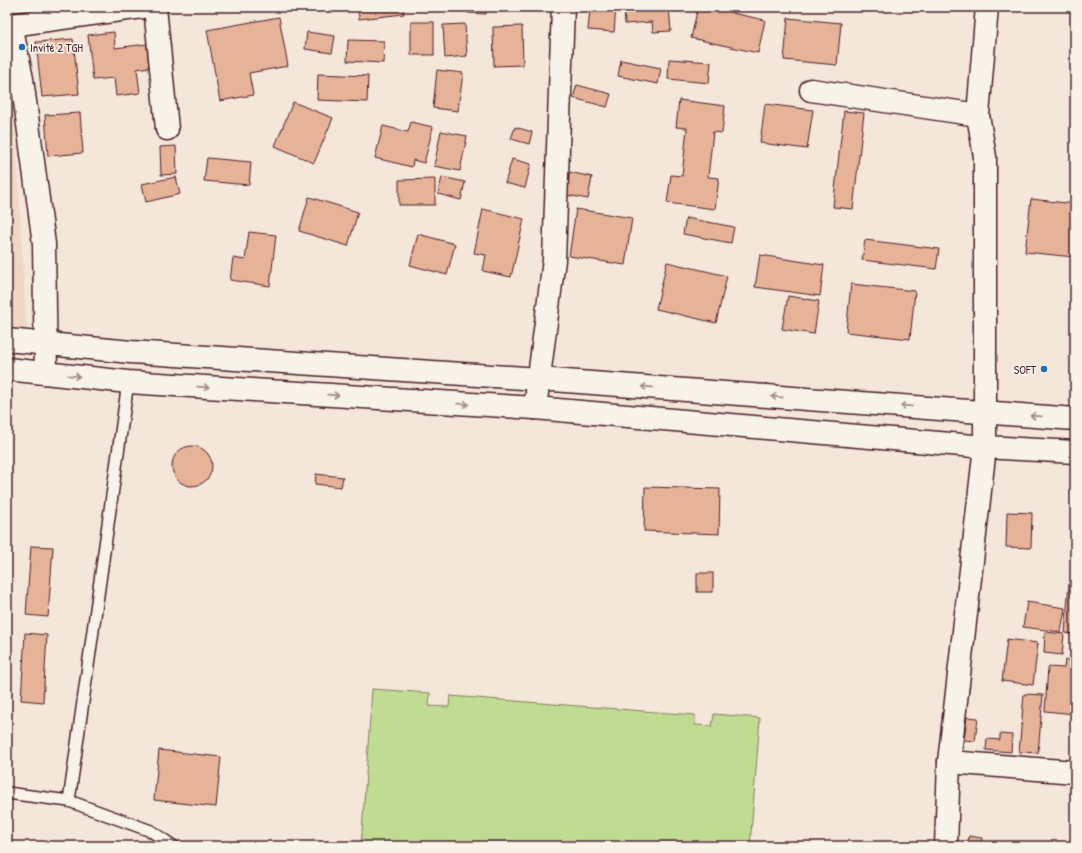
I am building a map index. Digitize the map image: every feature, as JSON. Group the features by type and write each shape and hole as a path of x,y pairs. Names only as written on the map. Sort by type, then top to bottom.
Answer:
{"street":[{"path":"46,373 44,244 22,79 9,20 142,7"},
{"path":"155,7 167,129"},
{"path":"535,408 554,260 563,7"},
{"path":"946,846 949,762 985,447 985,157 978,115 987,7"},
{"path":"811,90 978,115"},
{"path":"7,340 131,352 539,379 1075,419"},
{"path":"7,369 128,382 535,408 985,447 1075,452"},
{"path":"949,762 1075,772"}],"lane":[{"path":"69,801 128,382"},
{"path":"7,793 69,801 151,831 173,846"}],"shaded area":[{"path":"7,7 89,7 9,16 27,338 7,336"}],"green space":[{"path":"372,689 430,693 429,706 449,707 450,696 695,715 695,725 712,726 714,714 760,718 750,846 361,846"}],"building":[{"path":"358,7 403,7 404,14 359,19"},
{"path":"468,7 486,7 486,14 468,13"},
{"path":"576,7 616,7 614,32 588,30 590,9"},
{"path":"624,7 669,7 671,31 653,32 652,22 625,24"},
{"path":"698,7 734,7 732,13 765,20 758,53 691,38"},
{"path":"1071,16 1075,16 1075,70 1072,70"},
{"path":"279,17 288,66 249,73 253,95 220,101 207,30"},
{"path":"788,18 841,23 837,65 784,60"},
{"path":"411,22 434,22 434,55 411,55"},
{"path":"465,24 467,56 445,58 443,25"},
{"path":"522,26 523,65 494,66 493,27"},
{"path":"114,32 115,48 147,44 149,67 137,69 140,93 116,96 114,78 93,80 88,35"},
{"path":"307,32 335,36 332,53 305,49"},
{"path":"73,39 79,94 42,97 36,42"},
{"path":"348,40 384,41 383,63 347,61"},
{"path":"669,59 711,62 709,83 668,79"},
{"path":"621,60 661,68 658,84 618,76"},
{"path":"437,70 463,73 458,111 433,108"},
{"path":"318,74 368,76 367,102 317,100"},
{"path":"577,85 611,94 607,107 573,98"},
{"path":"679,100 725,106 722,133 713,132 708,177 719,178 715,209 667,203 671,175 682,176 687,128 676,127"},
{"path":"293,102 333,118 314,163 275,146"},
{"path":"765,104 813,110 807,149 760,143"},
{"path":"844,111 864,113 853,209 833,207"},
{"path":"80,113 83,153 48,156 45,115"},
{"path":"411,122 433,127 424,163 413,160 412,167 375,158 383,126 408,132"},
{"path":"515,127 532,132 529,144 511,139"},
{"path":"441,131 467,136 460,171 434,166"},
{"path":"176,146 177,174 161,175 160,147"},
{"path":"207,158 251,162 249,185 204,181"},
{"path":"512,159 531,164 525,188 505,183"},
{"path":"565,171 592,177 588,199 561,194"},
{"path":"176,177 180,194 146,202 142,184"},
{"path":"442,177 465,182 461,200 438,194"},
{"path":"435,179 435,205 399,205 399,180"},
{"path":"309,197 358,212 348,246 299,231"},
{"path":"1031,199 1075,204 1074,257 1025,252"},
{"path":"483,209 524,219 511,277 483,271 486,255 474,253"},
{"path":"576,209 632,218 625,265 569,256"},
{"path":"686,218 734,227 731,243 683,234"},
{"path":"249,232 276,235 270,286 230,280 233,258 245,260"},
{"path":"418,234 455,244 447,275 410,265"},
{"path":"865,240 939,249 936,269 862,260"},
{"path":"760,255 824,265 820,296 755,287"},
{"path":"667,262 727,276 716,323 656,309"},
{"path":"851,284 915,291 910,339 846,332"},
{"path":"788,296 819,301 814,334 782,329"},
{"path":"196,446 203,449 209,455 212,466 211,474 203,483 196,486 188,486 181,483 173,474 172,462 175,455 184,447"},
{"path":"316,474 343,477 341,487 315,484"},
{"path":"645,487 720,489 719,534 644,531"},
{"path":"1007,512 1032,513 1031,548 1006,547"},
{"path":"31,546 53,547 48,617 26,615"},
{"path":"697,573 713,573 713,592 697,592"},
{"path":"1069,583 1075,584 1075,634 1065,633"},
{"path":"1027,602 1065,608 1061,632 1023,627"},
{"path":"1045,632 1064,634 1062,655 1044,653"},
{"path":"25,633 47,635 43,702 21,700"},
{"path":"1007,639 1038,643 1033,685 1002,681"},
{"path":"1065,660 1075,661 1075,714 1045,711 1048,667 1064,668"},
{"path":"1024,694 1043,695 1038,753 1019,752"},
{"path":"967,717 978,718 975,741 964,740"},
{"path":"1000,734 1012,735 1011,752 986,750 987,739 1000,740"},
{"path":"159,750 221,757 216,807 154,800"},
{"path":"969,836 982,838 981,846 967,845"}],"place":[{"name":"Invité 2 TGH","path":"22,47"},
{"name":"SOFT","path":"1044,369"}]}
